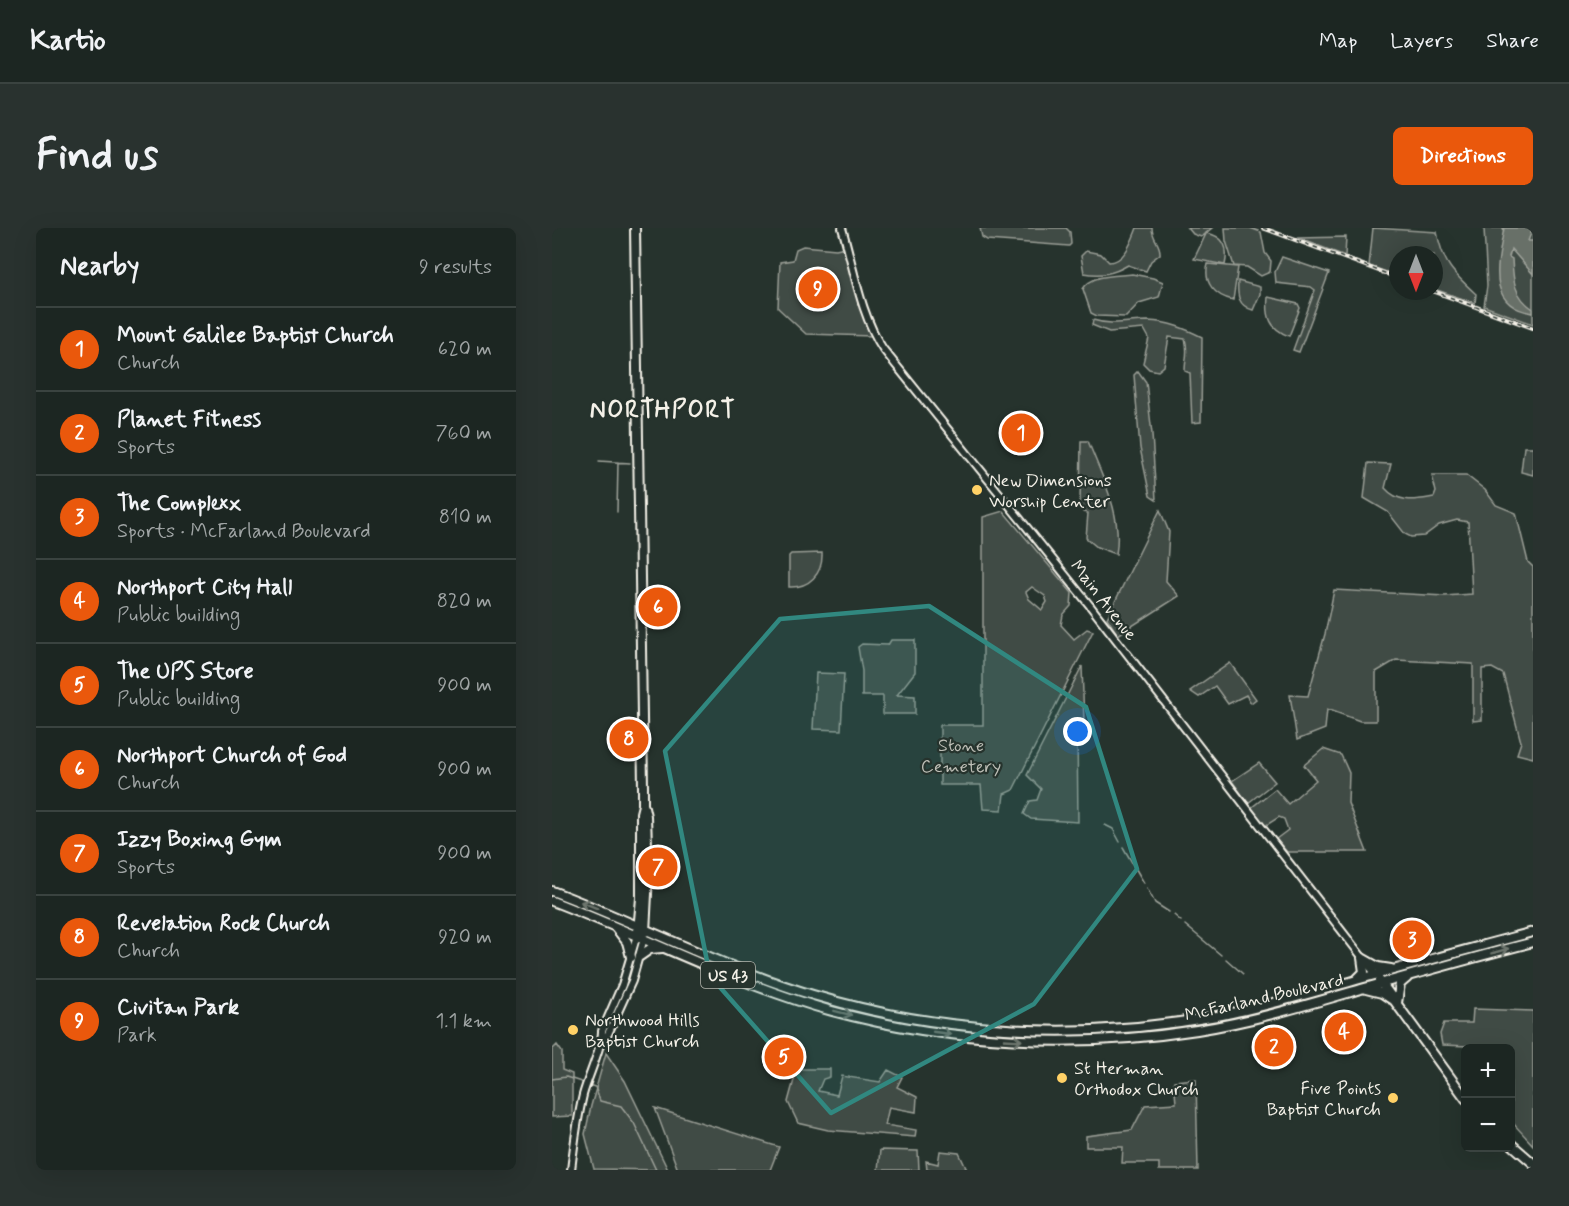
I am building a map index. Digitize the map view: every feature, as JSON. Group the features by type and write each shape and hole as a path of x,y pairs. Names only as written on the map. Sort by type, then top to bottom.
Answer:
{"highway":[{"path":"635,228 643,805 646,816 648,857 647,912 640,936"},
{"path":"642,927 641,813 643,805"},
{"name":"McFarland Boulevard","path":"552,891 752,974 814,995 880,1012 923,1020 984,1027 1045,1030 1116,1029 1218,1016 1533,932"},
{"path":"624,920 635,912 641,898"},
{"name":"McFarland Boulevard","path":"552,901 751,984 833,1011 909,1028 1003,1039 1112,1039 1171,1033 1237,1022 1533,942"},
{"path":"647,912 653,926 665,937"},
{"path":"613,925 636,956 651,949 666,949"},
{"path":"1362,958 1378,967 1396,969"},
{"path":"1356,980 1364,972 1362,958"},
{"path":"1376,975 1465,1098"},
{"path":"1397,1003 1400,984 1410,976"},
{"path":"1362,989 1382,993 1397,1003"},
{"path":"791,998 795,994 814,995"},
{"path":"1237,1022 1238,1018 1263,1009 1266,1005"},
{"path":"1515,1147 1533,1163"}],"main road":[{"name":"Main Avenue","path":"842,228 865,311 876,339 883,349 1091,607 1376,975"},
{"path":"571,1170 582,1101 602,1040 602,1031 636,956 640,936"}],"highlighted area":[{"path":"929,606 1086,707 1137,869 1034,1004 831,1113 710,976 665,751 780,619"}],"green space":[{"path":"980,228 1066,228 1070,232 1071,244 1069,246 987,240 982,237"},
{"path":"1137,228 1152,228 1160,250 1160,254 1151,261 1146,271 1128,265 1107,274 1084,273 1081,256 1086,251 1101,254 1109,262 1115,261 1127,250"},
{"path":"1188,228 1212,228 1206,233 1212,234 1224,243 1225,265 1194,259 1206,234 1201,237 1193,234"},
{"path":"1225,228 1250,228 1261,232 1265,253 1271,261 1270,272 1261,276 1247,267 1234,266 1226,241"},
{"path":"1373,228 1437,232 1440,246 1389,246 1389,273 1369,266"},
{"path":"1484,228 1533,228 1533,324 1484,306 1487,286"},
{"path":"1346,237 1345,256 1298,238"},
{"path":"803,246 836,249 845,247 872,336 806,334 778,308 780,262 793,260 796,249"},
{"path":"1443,254 1455,274 1476,294 1475,303 1443,292"},
{"path":"1282,257 1329,273 1299,352 1293,350 1315,290 1311,287 1276,283 1275,272"},
{"path":"1208,264 1238,267 1233,300 1212,288 1207,277"},
{"path":"1132,274 1163,282 1159,297 1139,303 1126,317 1097,316 1091,313 1083,289 1087,284 1098,278"},
{"path":"1238,281 1260,287 1260,294 1253,310 1241,303"},
{"path":"1268,297 1298,304 1300,308 1289,336 1273,326 1268,311"},
{"path":"1093,320 1113,323 1148,321 1163,323 1183,328 1202,337 1201,422 1192,423 1190,373 1185,371 1187,351 1185,339 1169,337 1164,366 1158,371 1149,369 1143,363 1149,338 1144,329 1109,332 1092,325"},
{"path":"1138,371 1146,382 1156,500 1150,496 1140,448 1134,375"},
{"path":"1081,441 1088,441 1110,496 1117,525 1116,554 1097,547 1086,538 1088,513 1083,512 1080,505"},
{"path":"1524,447 1533,447 1533,475 1521,472"},
{"path":"1368,463 1391,464 1385,488 1396,497 1414,500 1434,497 1436,492 1432,475 1466,475 1485,490 1496,505 1516,513 1528,562 1533,567 1533,758 1517,754 1521,742 1503,674 1492,668 1482,669 1482,720 1473,721 1473,664 1396,660 1376,672 1376,721 1360,721 1327,709 1325,729 1297,740 1290,695 1308,696 1334,590 1445,596 1472,594 1468,522 1457,520 1439,525 1424,536 1411,537 1405,534 1388,512 1364,498"},
{"path":"1160,510 1169,532 1166,581 1179,596 1118,635 1107,618"},
{"name":"Stone Cemetery","path":"1003,511 1072,593 1071,606 1063,615 1061,625 1074,639 1087,629 1093,631 1013,790 1004,794 1002,810 983,809 981,785 940,785 940,725 983,725 983,517","holes":["1032,587 1045,596 1047,602 1042,610 1029,599 1026,592"]},
{"path":"822,553 820,567 813,578 803,585 789,587 789,556 791,554"},
{"path":"891,640 915,640 915,672 897,695 915,696 915,714 883,714 883,696 862,696 862,671 858,647 862,644 888,645"},
{"path":"1230,663 1256,699 1251,703 1246,695 1228,704 1215,686 1199,697 1190,691"},
{"path":"1082,666 1084,723 1077,729 1078,822 1031,819 1024,814 1030,801 1037,800 1041,789 1027,775"},
{"path":"816,673 844,674 841,730 813,729"},
{"path":"1323,749 1341,755 1349,773 1348,803 1367,852 1287,852 1276,839 1288,830 1284,819 1279,817 1265,826 1251,808 1275,789 1288,804 1316,780 1304,765"},
{"path":"1259,763 1275,782 1248,803 1232,781"},
{"path":"1473,1009 1533,1011 1533,1145 1515,1125 1515,1044 1442,1045 1440,1034 1444,1023 1472,1023"},
{"path":"557,1045 562,1052 562,1070 572,1074 572,1116 552,1117 552,1050"},
{"path":"606,1053 625,1081 668,1170 594,1169 585,1134"},
{"path":"797,1069 830,1069 830,1077 823,1079 818,1091 837,1095 842,1076 880,1082 888,1070 902,1077 897,1087 917,1097 916,1112 889,1107 885,1125 916,1130 915,1137 828,1130 798,1123 788,1102"},
{"path":"1196,1079 1198,1170 1159,1170 1159,1163 1122,1163 1123,1147 1086,1147 1086,1136 1132,1130 1145,1105 1176,1103 1174,1081"},
{"path":"655,1108 779,1147 770,1170 678,1170"},
{"path":"880,1150 918,1151 919,1170 878,1170"},
{"path":"940,1151 959,1153 967,1170 927,1170 926,1161 938,1164"}],"shaded area":[{"path":"1504,228 1533,228 1528,241 1533,241 1533,274 1511,249 1509,257 1512,259 1514,281 1518,293 1533,309 1533,313 1518,309 1507,302 1501,292 1498,268"}],"waterway":[{"path":"599,461 630,463"},
{"path":"617,512 618,462"},
{"path":"1105,825 1113,829 1120,842"},
{"path":"1123,847 1144,883"},
{"path":"1147,888 1155,903 1169,912"},
{"path":"1174,915 1181,921"},
{"path":"1185,925 1221,955"},
{"path":"1226,959 1243,974"},
{"path":"552,1079 566,1077 584,1083"},
{"path":"588,1085 595,1087 600,1101 621,1106 634,1123 656,1170"}],"railway":[{"path":"1263,228 1389,275"},
{"path":"1443,295 1533,328"}],"place":[{"name":"Civitan Park","path":"818,289"},
{"name":"Mount Galilee Baptist Church","path":"1021,433"},
{"name":"New Dimensions Worship Center","path":"977,490"},
{"name":"Northport Church of God","path":"658,607"},
{"name":"Revelation Rock Church","path":"629,739"},
{"name":"Izzy Boxing Gym","path":"658,867"},
{"name":"The Complexx","path":"1412,940"},
{"name":"Northwood Hills Baptist Church","path":"573,1030"},
{"name":"Northport City Hall","path":"1344,1032"},
{"name":"Planet Fitness","path":"1274,1047"},
{"name":"The UPS Store","path":"784,1057"},
{"name":"St Herman Orthodox Church","path":"1062,1078"},
{"name":"Five Points Baptist Church","path":"1393,1098"}],"district":[{"name":"NORTHPORT","path":"663,409"}]}
